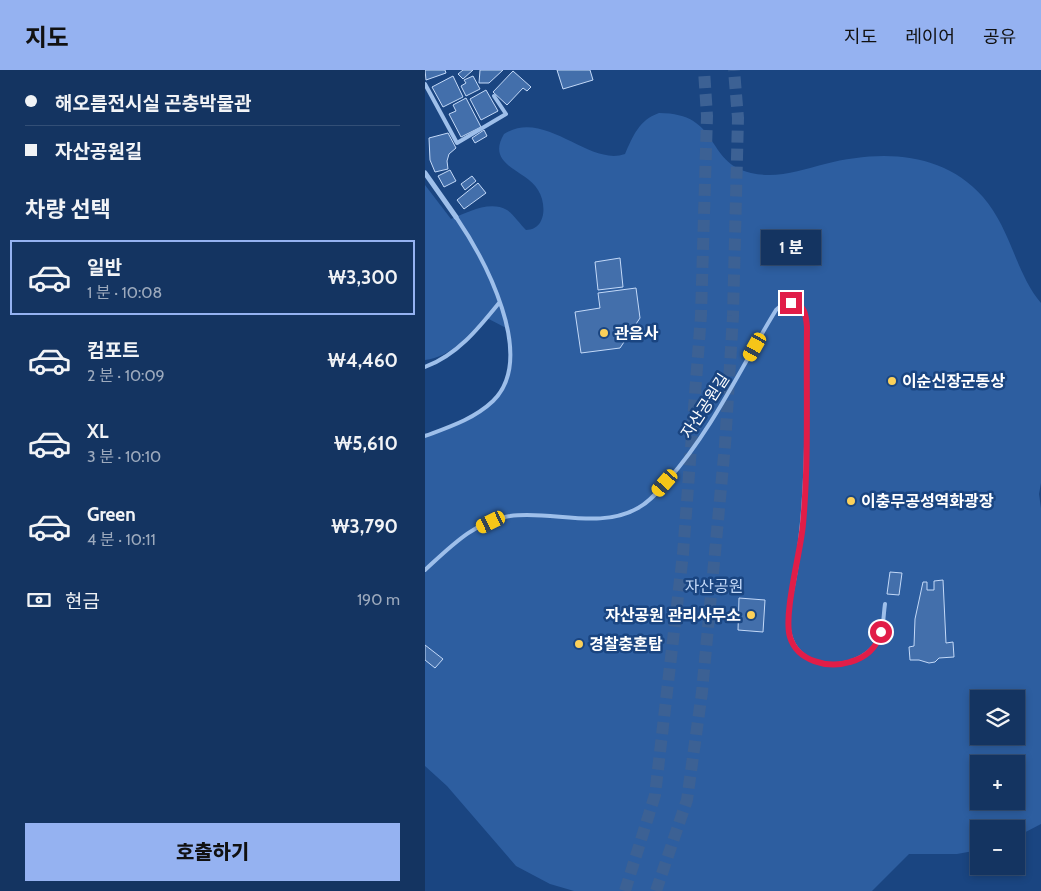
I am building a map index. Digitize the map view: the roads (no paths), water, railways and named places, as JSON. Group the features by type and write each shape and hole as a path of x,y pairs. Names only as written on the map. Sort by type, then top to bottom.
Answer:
{"street":[{"path":"426,178 456,218"}],"lane":[{"path":"425,84 457,143 506,114 494,96"},
{"path":"425,436 453,426 483,410 494,400 503,386 510,358 508,329 499,303 475,249 456,218"},
{"path":"425,367 450,356 470,337 499,303"},
{"name":"자산공원길","path":"425,570 473,530 509,516 595,518 615,516 639,508 653,497 678,468 720,410 776,310 791,303 797,303 804,311 807,327 806,466 803,525 789,617 790,637 798,650 812,661 831,664 849,662 869,652 879,639 885,604"}],"tunnel":[{"path":"625,891 655,795 683,554 701,315 707,116 704,70"},
{"path":"656,891 687,800 702,692 725,445 733,316 738,118 734,70"}],"place":[{"name":"관음사","path":"604,333"},
{"name":"이순신장군동상","path":"892,381"},
{"name":"이충무공성역화광장","path":"851,501"},
{"name":"자산공원 관리사무소","path":"751,615"},
{"name":"경찰충혼탑","path":"579,644"}],"park label":[{"name":"자산공원","path":"714,586"}]}
